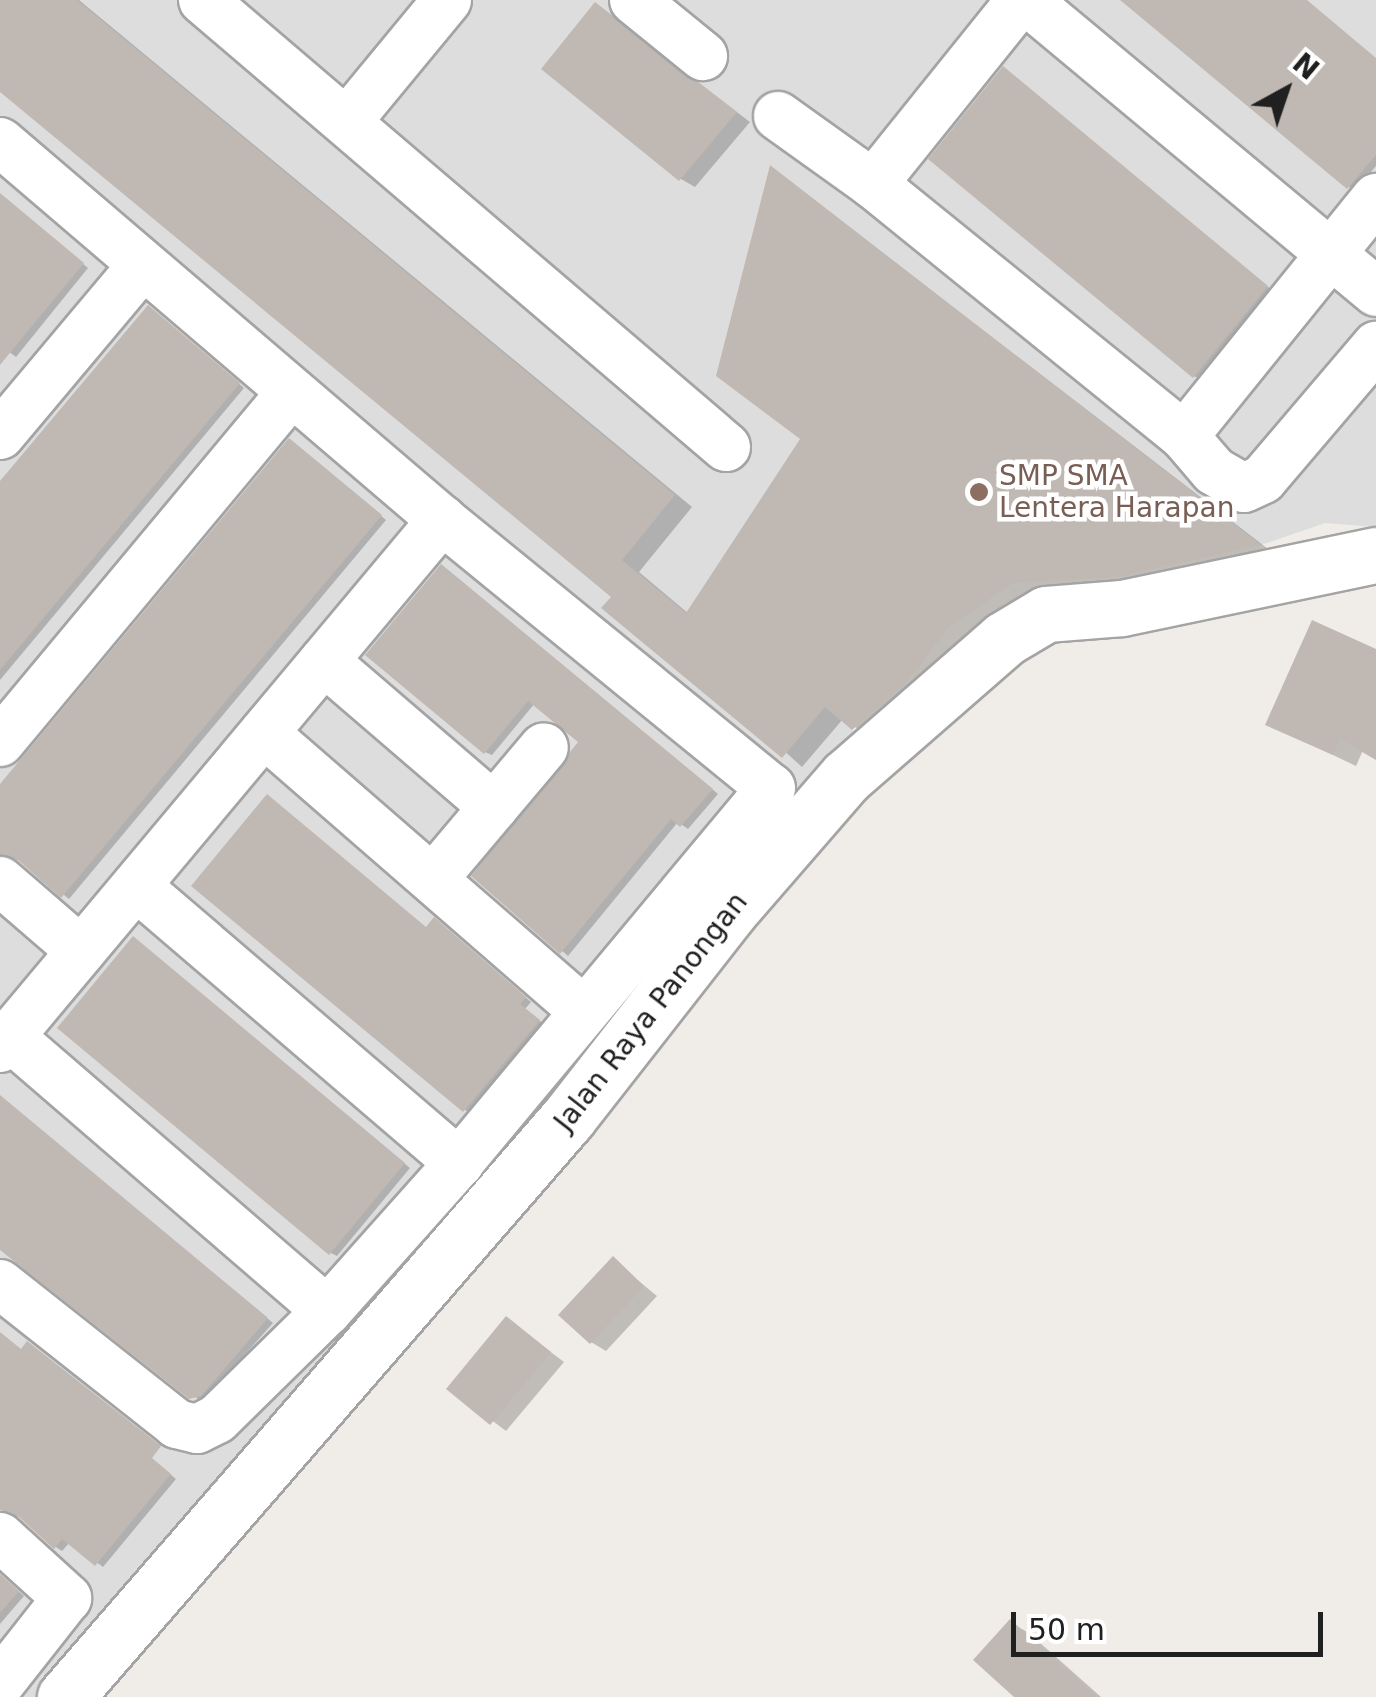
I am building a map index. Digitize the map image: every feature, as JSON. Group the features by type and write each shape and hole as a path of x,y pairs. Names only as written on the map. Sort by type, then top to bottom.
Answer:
{"street":[{"path":"203,0 349,120 726,448"},
{"path":"349,120 447,0"},
{"path":"634,0 703,56"},
{"path":"873,184 1023,0 1376,292"},
{"path":"778,116 873,184 1184,436 1214,471 1244,488 1255,485 1376,346"},
{"path":"0,142 291,394 771,788 460,1163 327,1311 217,1418 197,1428 177,1424 0,1284"},
{"path":"1184,436 1376,198"},
{"path":"8,411 141,267"},
{"path":"0,742 291,394"},
{"path":"327,1311 5,1043 442,520"},
{"name":"Jalan Raya Panongan","path":"66,1697 568,1118 728,912 846,777 1004,639 1046,614 1122,608 1376,555"},
{"path":"324,660 494,807"},
{"path":"264,733 584,1010"},
{"path":"433,879 544,748"},
{"path":"0,881 81,951"},
{"path":"136,886 460,1163"},
{"path":"0,1537 67,1598 0,1684"}],"shaded area":[{"path":"0,0 1376,0 1376,527 1325,523 1261,545 770,165 717,376 800,439 696,598 863,739 526,1143 41,1697 0,1697"}],"building":[{"path":"0,0 77,0 675,495 622,560 686,613 800,439 716,376 770,165 1261,545 1118,577 1013,583 949,627 905,684 852,730 825,707 782,758 601,608 611,597 0,92"},
{"path":"1120,0 1307,0 1376,58 1376,155 1347,189"},
{"path":"595,2 737,112 679,181 541,69"},
{"path":"1003,66 1268,286 1193,378 928,159"},
{"path":"0,193 84,263 0,365"},
{"path":"148,305 240,383 0,670 0,481"},
{"path":"289,438 382,515 61,898 18,860 0,854 0,784"},
{"path":"441,564 713,789 680,827 671,819 560,954 471,876 578,742 528,701 484,754 365,655"},
{"path":"1312,620 1376,649 1376,760 1340,739 1333,755 1265,725"},
{"path":"267,794 426,927 434,917 526,997 520,1004 540,1020 463,1112 191,886"},
{"path":"133,936 405,1163 329,1255 57,1028"},
{"path":"0,1095 268,1318 201,1396 189,1399 0,1250"},
{"path":"613,1256 644,1286 590,1344 558,1315"},
{"path":"506,1316 551,1352 490,1425 446,1389"},
{"path":"0,1332 21,1349 27,1341 161,1446 152,1458 171,1474 95,1566 62,1539 54,1549 19,1517 0,1510"},
{"path":"0,1574 19,1591 0,1613"},
{"path":"1010,1619 1097,1697 1014,1697 973,1660"}],"place":[{"name":"SMP SMA Lentera Harapan","path":"979,492"}]}
